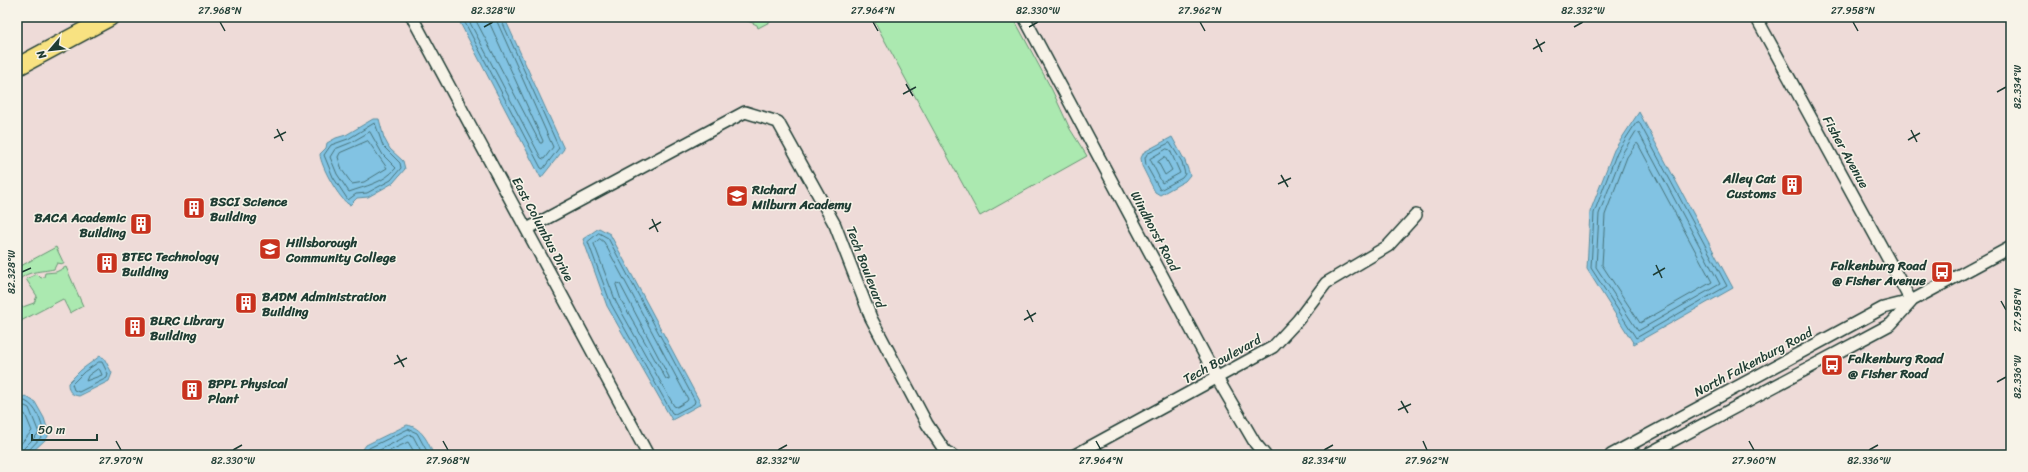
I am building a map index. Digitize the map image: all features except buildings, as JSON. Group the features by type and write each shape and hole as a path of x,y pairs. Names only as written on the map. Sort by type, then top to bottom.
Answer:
{"highway":[{"path":"17,67 110,17"}],"street":[{"name":"East Columbus Drive","path":"412,17 648,455"},
{"name":"Fisher Avenue","path":"1756,17 1912,301"},
{"name":"Windhorst Road","path":"1029,18 1217,378 1254,443 1265,455"},
{"name":"Tech Boulevard","path":"527,229 745,112 778,122 835,225 871,318 927,424 945,450 952,455"},
{"name":"Tech Boulevard","path":"1075,455 1273,347 1298,320 1326,282 1388,246 1416,215"},
{"name":"North Falkenburg Road","path":"1611,455 1883,308 1912,301 2011,247"},
{"name":"North Falkenburg Road","path":"1646,455 1891,324 1912,301"},
{"path":"1639,440 1646,455"}],"green space":[{"path":"739,17 779,17 758,28 757,25"},
{"path":"872,17 1013,17 1052,90 1070,129 1087,156 980,216"},
{"path":"56,247 64,264 57,263 54,269 34,272 24,276 17,283 17,268"},
{"path":"66,267 83,306 70,313 63,299 17,323 17,309 34,303 37,296 26,279 37,274 41,278 44,277 45,273 56,272"}],"water":[{"path":"457,17 503,17 505,19 564,149 541,178"},
{"path":"1639,112 1733,288 1634,344 1587,269 1590,212 1614,150"},
{"path":"373,119 379,119 384,138 390,149 403,161 405,169 393,183 368,197 357,198 350,205 341,197 331,182 323,166 320,154 326,148 327,143 346,135"},
{"path":"1172,137 1185,161 1190,175 1185,181 1160,195 1155,192 1142,166 1141,158 1144,152"},
{"path":"599,228 610,234 701,404 672,420 607,306 583,239"},
{"path":"100,356 104,358 112,373 109,381 79,396 72,394 69,390 68,383 81,370"},
{"path":"25,396 35,402 44,418 49,434 47,438 29,455 17,455 17,400"},
{"path":"407,425 412,426 424,436 433,455 361,455 361,452 366,445"}],"place":[{"name":"Alley Cat Customs","path":"1792,185"},
{"name":"Richard Milburn Academy","path":"737,196"},
{"name":"BSCI Science Building","path":"194,208"},
{"name":"BACA Academic Building","path":"141,224"},
{"name":"Hillsborough Community College","path":"270,249"},
{"name":"BTEC Technology Building","path":"107,263"},
{"name":"Falkenburg Road @ Fisher Avenue","path":"1942,272"},
{"name":"BADM Administration Building","path":"246,303"},
{"name":"BLRC Library Building","path":"135,327"},
{"name":"Falkenburg Road @ Fisher Road","path":"1832,365"},
{"name":"BPPL Physical Plant","path":"192,390"}]}
